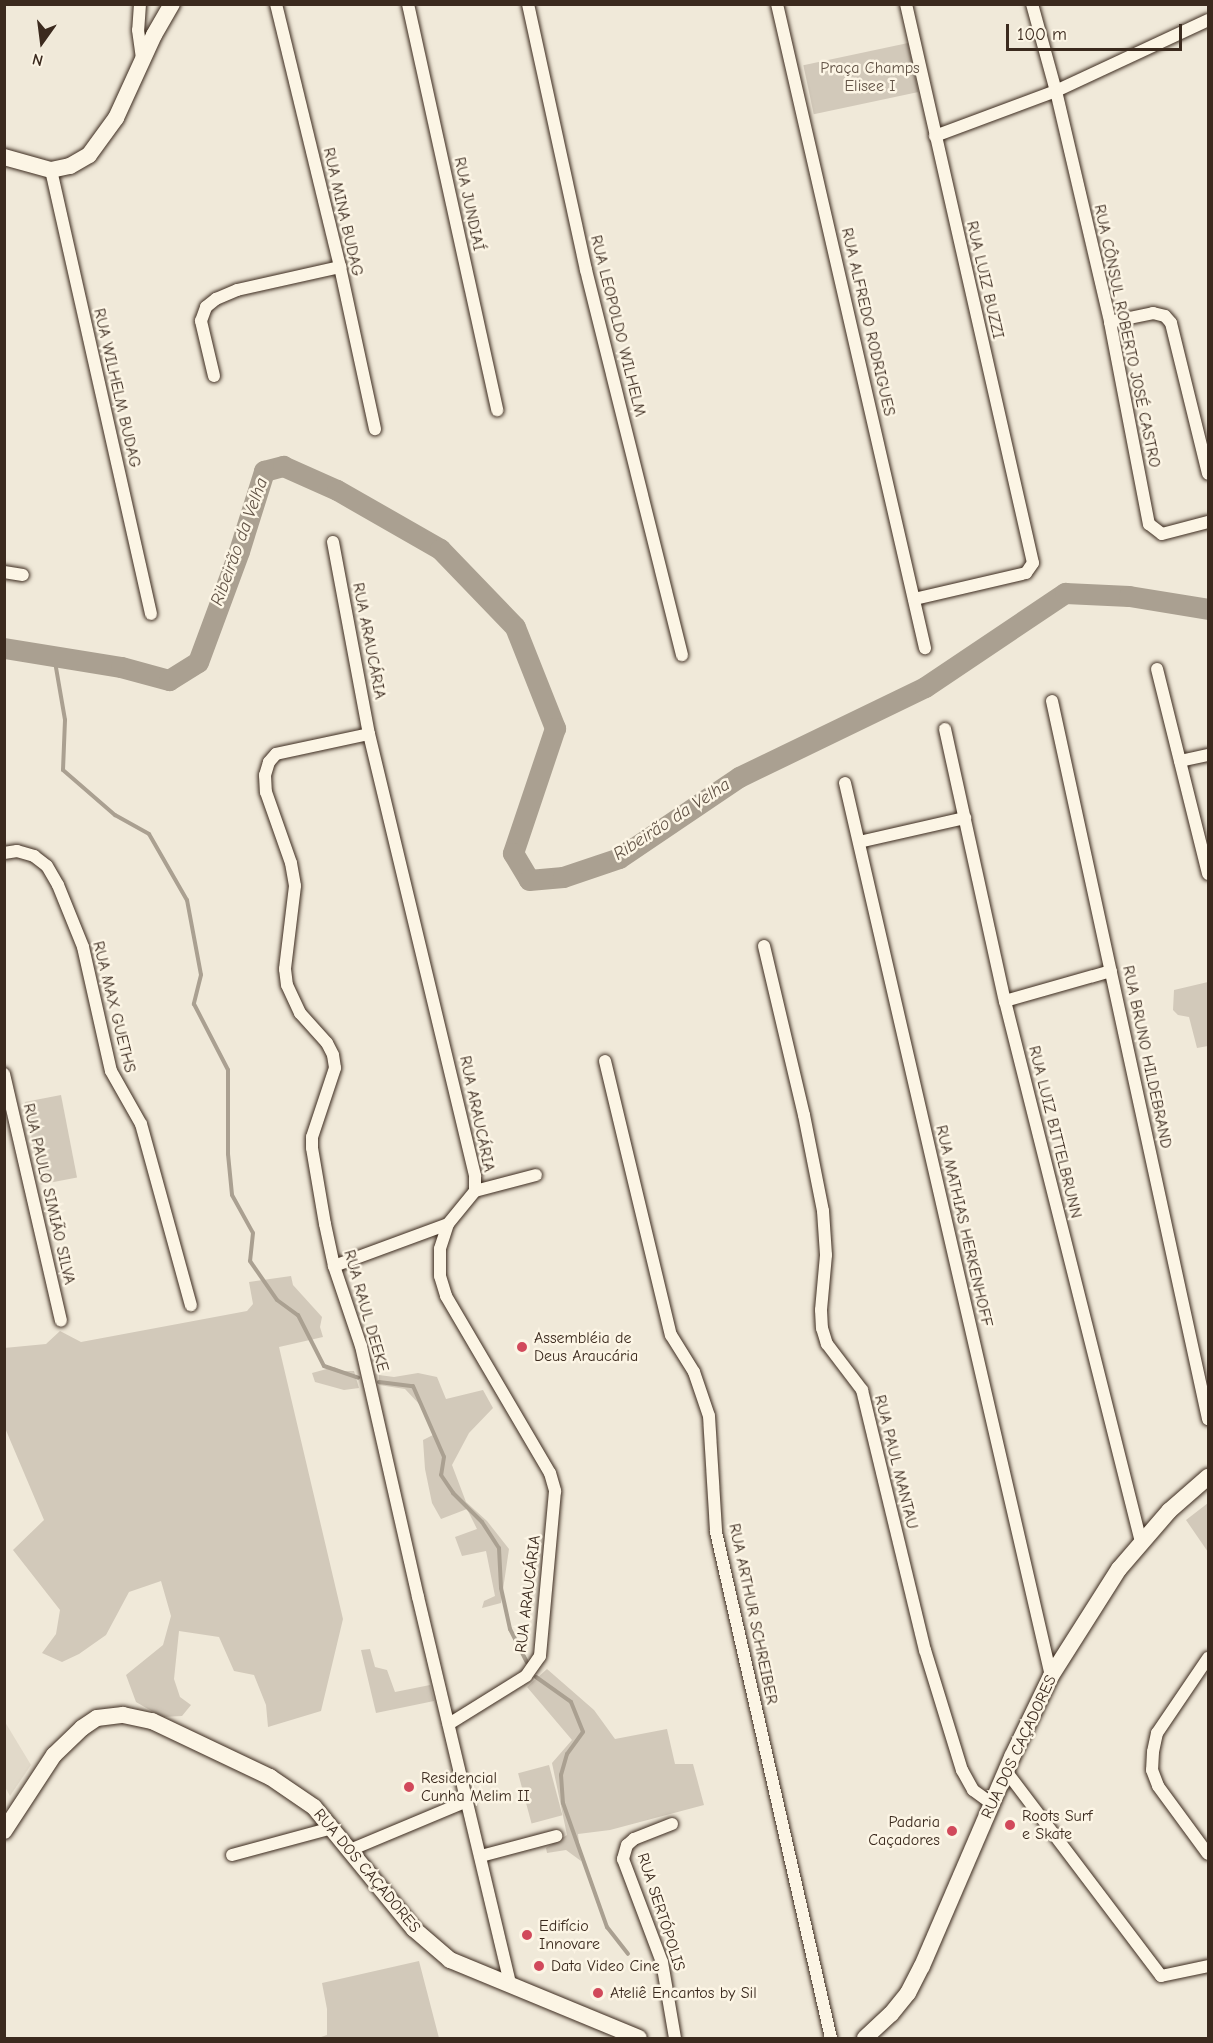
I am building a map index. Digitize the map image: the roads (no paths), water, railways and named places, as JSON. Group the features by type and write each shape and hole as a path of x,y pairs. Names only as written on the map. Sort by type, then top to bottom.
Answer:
{"main road":[{"path":"4,157 51,170 70,166 89,155 103,139 172,4"},
{"name":"RUA DOS CAÇADORES","path":"865,2038 891,2014 908,1993 922,1966 1006,1771 1051,1676 1119,1569 1169,1511 1209,1477"},
{"name":"RUA DOS CAÇADORES","path":"4,1831 63,1744 97,1718 123,1715 152,1721 270,1777 314,1807 414,1929 439,1952 462,1966 639,2038"}],"street":[{"path":"140,4 138,30 142,61"},
{"name":"RUA MINA BUDAG","path":"276,4 340,267 375,429"},
{"name":"RUA JUNDIAÍ","path":"408,4 498,410"},
{"name":"RUA LEOPOLDO WILHELM","path":"528,4 586,270 682,655"},
{"name":"RUA ALFREDO RODRIGUES","path":"777,4 924,648"},
{"name":"RUA LUIZ BUZZI","path":"906,4 1033,563 1026,573 914,599"},
{"name":"RUA CÔNSUL ROBERTO JOSÉ CASTRO","path":"1032,4 1056,91 1110,322 1149,524 1162,534 1209,522"},
{"path":"935,136 1056,91 1209,20"},
{"name":"RUA WILHELM BUDAG","path":"51,170 152,614"},
{"path":"214,376 201,321 206,307 216,298 237,290 340,267"},
{"path":"1110,322 1153,313 1165,316 1171,323 1209,474"},
{"name":"RUA ARAUCÁRIA","path":"333,542 369,734 471,1157 475,1191 448,1224 440,1250 440,1276 446,1296 550,1473 555,1491 540,1656 526,1676 449,1724"},
{"path":"4,572 23,575"},
{"path":"1157,669 1209,874"},
{"name":"RUA BRUNO HILDEBRAND","path":"1052,701 1209,1419"},
{"name":"RUA LUIZ BITTELBRUNN","path":"945,729 1005,1001 1141,1542"},
{"name":"RUA RAUL DEEKE","path":"369,734 276,754 268,762 265,775 267,792 291,863 295,886 285,969 287,985 300,1013 327,1043 333,1055 335,1068 312,1137 312,1148 334,1266 361,1346 511,1986"},
{"path":"1180,761 1209,755"},
{"name":"RUA MATHIAS HERKENHOFF","path":"845,783 1051,1676"},
{"path":"859,842 965,818"},
{"name":"RUA MAX GUETHS","path":"4,853 18,851 34,856 47,866 58,885 83,947 111,1071 141,1124 191,1305"},
{"name":"RUA PAUL MANTAU","path":"764,945 804,1115 822,1211 826,1255 820,1310 822,1328 827,1344 862,1390 925,1650 962,1770 973,1790 992,1804"},
{"path":"1005,1001 1111,971"},
{"name":"RUA ARTHUR SCHREIBER","path":"605,1061 671,1335 694,1372 709,1416 716,1532 831,2038"},
{"name":"RUA PAULO SIMIÃO SILVA","path":"4,1074 61,1321"},
{"path":"475,1191 536,1175"},
{"path":"334,1266 448,1224"},
{"path":"1209,1658 1157,1733 1152,1752 1152,1770 1158,1786 1209,1854"},
{"path":"1006,1771 1161,1977 1209,1966"},
{"path":"350,1850 467,1801"},
{"name":"RUA SERTÓPOLIS","path":"672,1824 634,1839 627,1845 623,1859 662,1962 675,2038"},
{"path":"232,1855 332,1828"},
{"path":"481,1856 556,1836"}],"waterway":[{"name":"Ribeirão da Velha","path":"4,648 121,667 169,680 198,662 239,551 264,471 283,466 337,490 440,549 515,627 555,728 513,853 529,880 563,877 619,858 739,777 925,687 1065,593 1129,596 1208,609"},
{"path":"54,656 65,720 63,770 115,815 149,834 187,900 201,975 194,1004 228,1070 228,1154 232,1195 253,1233 250,1261 277,1300 298,1315 324,1366 358,1378"},
{"path":"379,1382 413,1386 444,1457 441,1475 453,1493 482,1522 499,1548 501,1588 510,1629 527,1662"},
{"path":"536,1677 571,1702 583,1732 567,1754 561,1775 563,1803 607,1927 628,1954"}],"place":[{"name":"Assembléia de Deus Araucária","path":"522,1347"},
{"name":"Residencial Cunha Melim II","path":"409,1787"},
{"name":"Roots Surf e Skate","path":"1010,1825"},
{"name":"Padaria Caçadores","path":"952,1831"},
{"name":"Edifício Innovare","path":"527,1935"},
{"name":"Data Video Cine","path":"539,1966"},
{"name":"Ateliê Encantos by Sil","path":"598,1993"}],"park label":[{"name":"Praça Champs Elisee I","path":"870,77"}]}
